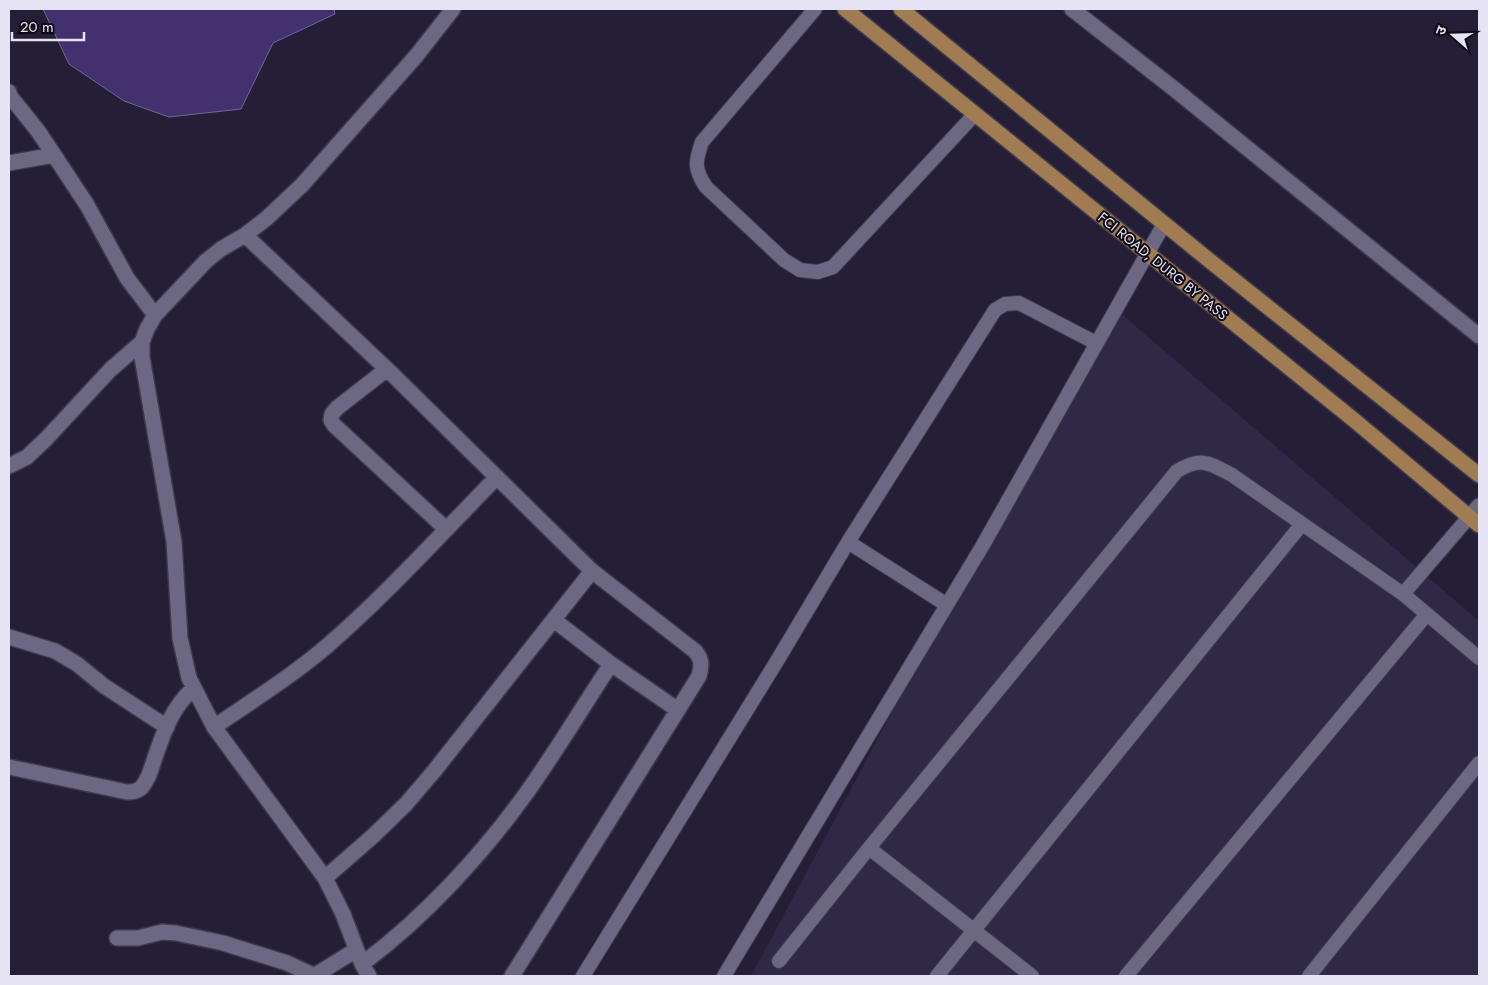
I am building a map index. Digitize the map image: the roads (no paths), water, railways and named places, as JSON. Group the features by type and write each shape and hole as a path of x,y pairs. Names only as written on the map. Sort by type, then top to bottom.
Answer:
{"main road":[{"name":"FCI ROAD, DURG BY PASS","path":"845,9 1146,253 1476,516"},
{"path":"901,9 1164,224 1479,476"}],"street":[{"path":"452,9 416,55 302,185 267,218 245,235 221,248 206,261 156,315 147,329 142,342 142,357 174,542 180,638 189,678 214,728 325,878 343,914 356,950 366,970 387,945 418,918 486,845 529,788 610,664"},
{"path":"1072,9 1181,94 1479,336"},
{"path":"9,92 87,205 127,278 156,315"},
{"path":"9,163 54,155"},
{"path":"245,235 387,369 592,571 695,651 700,658 699,676 512,976"},
{"path":"9,466 27,457 110,370 142,342"},
{"path":"387,369 337,408 332,414 331,420 334,425 446,529"},
{"path":"214,728 277,685 328,646 497,477"},
{"path":"325,878 406,804 592,571"},
{"path":"554,620 610,664 678,710"},
{"path":"9,637 55,651 78,664 104,686 167,726"},
{"path":"9,767 126,792 136,792 144,785 149,775 167,726 182,698 194,688"},
{"path":"117,938 138,938 162,932 176,933 222,943 287,963 315,976 356,950"}],"lane":[{"path":"815,9 702,142 696,159 697,174 706,187 784,260 800,270 818,272 833,267 975,114"},
{"path":"724,976 983,545 1164,224"},
{"path":"583,976 848,542 995,310 1005,304 1019,303 1096,343"},
{"path":"779,961 1177,471 1193,462 1210,464 1232,475 1403,594 1479,658"},
{"path":"1403,594 1476,516"},
{"path":"937,976 1302,524"},
{"path":"848,542 947,604"},
{"path":"1126,976 1427,614"},
{"path":"1309,976 1479,763"},
{"path":"869,848 1032,976"}]}
